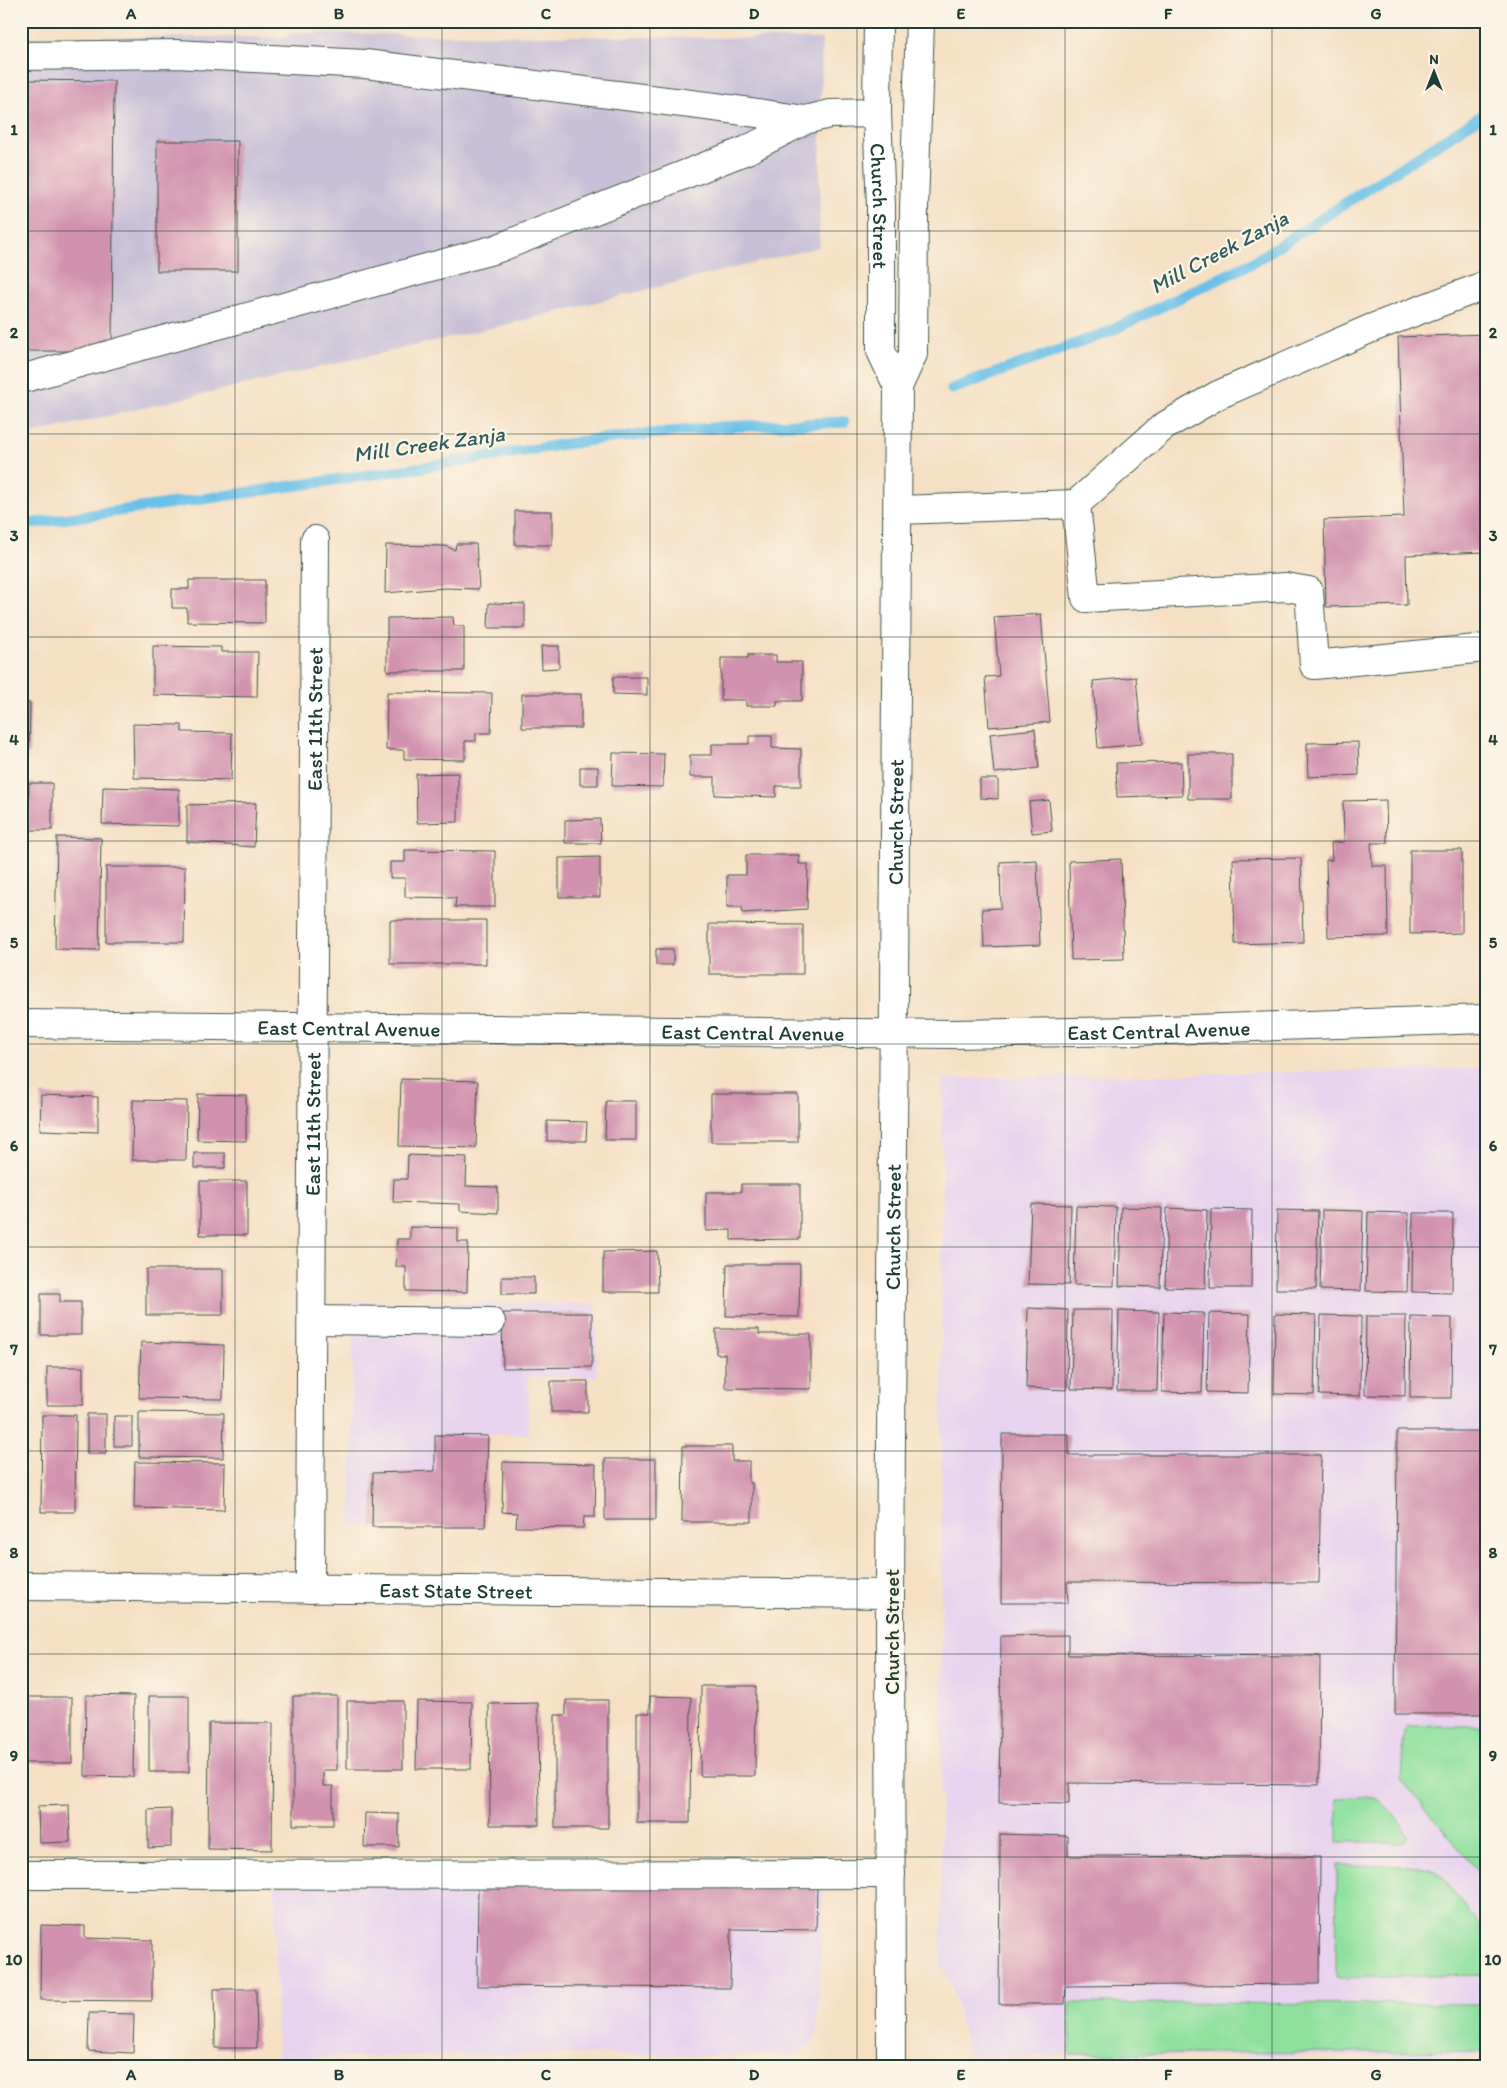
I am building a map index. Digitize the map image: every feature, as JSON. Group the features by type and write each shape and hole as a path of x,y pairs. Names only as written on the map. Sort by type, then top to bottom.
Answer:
{"street":[{"name":"Church Street","path":"878,21 877,113 881,206 881,351 898,387"},
{"name":"Church Street","path":"891,2067 890,1594 898,387 913,354 914,207 920,21"},
{"path":"21,56 176,54 365,64 715,107 805,120"},
{"path":"21,379 496,249 747,150 805,120 830,114 877,113"},
{"path":"898,510 1076,504 1163,427 1218,395 1372,328 1486,285"},
{"path":"1076,504 1086,598 1286,586 1309,591 1314,665 1486,648"},
{"name":"East 11th Street","path":"310,1589 315,540"},
{"name":"East Central Avenue","path":"21,1024 894,1034 1146,1030 1486,1019"},
{"path":"312,1320 491,1322"},
{"name":"East State Street","path":"21,1586 890,1594"},
{"path":"21,1875 891,1874"}],"shaded area":[{"path":"289,33 822,39 819,247 508,324 21,436 21,37 287,37"},
{"path":"1486,1068 1486,2056 969,2056 955,1995 941,1963 942,1079"},
{"path":"353,1302 596,1304 597,1377 528,1377 529,1434 483,1434 482,1528 351,1525"},
{"path":"824,1885 817,2032 810,2048 793,2056 568,2054 277,2058 275,1886"}],"green space":[{"path":"1407,1726 1486,1726 1486,1881 1401,1779 1404,1732"},
{"path":"1363,1797 1377,1799 1390,1810 1409,1836 1404,1842 1337,1842 1337,1798"},
{"path":"1337,1865 1418,1866 1435,1871 1445,1880 1486,1935 1486,1975 1336,1978"},
{"path":"1070,2003 1486,2004 1486,2051 1070,2054"}],"building":[{"path":"21,80 114,81 112,351 21,351"},
{"path":"157,141 238,141 238,271 157,271"},
{"path":"1486,334 1486,552 1406,555 1407,605 1326,607 1324,520 1404,517 1398,337"},
{"path":"515,511 552,511 552,545 515,545"},
{"path":"456,544 476,544 479,589 444,588 385,593 386,545 445,546 455,550"},
{"path":"189,580 265,580 265,623 187,622 187,608 172,608 172,589 189,589"},
{"path":"489,603 525,604 525,628 488,628"},
{"path":"1041,614 1050,722 989,727 985,677 999,676 994,617"},
{"path":"453,617 454,626 464,626 464,671 387,671 387,618"},
{"path":"153,646 221,647 221,652 258,652 257,697 153,695"},
{"path":"541,646 559,646 559,668 542,669"},
{"path":"748,655 776,655 776,662 802,662 802,701 777,701 777,706 746,706 746,700 721,700 721,658 748,658"},
{"path":"613,677 647,677 647,695 613,694"},
{"path":"1136,677 1142,744 1098,748 1093,681"},
{"path":"387,692 492,693 491,733 476,733 476,741 465,741 465,760 404,759 404,750 386,750"},
{"path":"522,694 581,694 581,728 522,728"},
{"path":"21,702 30,703 29,754 21,754"},
{"path":"133,724 182,725 182,732 232,733 231,780 134,778"},
{"path":"1035,729 1039,768 994,773 990,734"},
{"path":"749,736 772,736 772,748 801,749 801,786 776,786 776,797 715,795 715,777 690,777 690,755 712,755 712,744 749,744"},
{"path":"1358,742 1359,775 1308,777 1307,743"},
{"path":"613,753 664,754 663,787 612,786"},
{"path":"1188,754 1232,754 1232,799 1188,799"},
{"path":"1181,762 1182,795 1117,797 1116,763"},
{"path":"580,767 598,767 598,785 580,785"},
{"path":"458,773 458,822 417,823 416,774"},
{"path":"980,779 998,779 998,799 980,798"},
{"path":"29,783 52,783 52,830 28,830"},
{"path":"103,787 179,789 179,826 102,824"},
{"path":"1049,800 1052,831 1032,833 1029,802"},
{"path":"1386,800 1387,843 1371,843 1372,866 1387,866 1388,936 1328,937 1326,860 1332,860 1331,843 1344,842 1343,801"},
{"path":"256,803 254,847 187,842 187,805"},
{"path":"600,819 601,843 565,843 565,820"},
{"path":"57,837 101,838 99,950 55,949"},
{"path":"405,850 495,851 495,907 455,907 456,898 405,897 405,878 390,878 390,862 405,862"},
{"path":"1410,850 1462,850 1462,933 1410,934"},
{"path":"746,855 799,855 799,864 808,864 807,909 743,913 742,907 727,907 727,875 746,875"},
{"path":"600,857 600,897 559,897 559,858"},
{"path":"1301,858 1303,942 1235,944 1233,859"},
{"path":"1121,859 1124,959 1071,960 1069,861"},
{"path":"1037,860 1040,945 984,947 982,909 1001,908 1000,862"},
{"path":"106,867 185,867 184,942 106,942"},
{"path":"390,920 486,920 486,964 390,964"},
{"path":"709,924 803,925 803,974 709,974"},
{"path":"656,949 673,949 673,965 656,965"},
{"path":"401,1079 478,1081 476,1148 399,1146"},
{"path":"198,1094 246,1095 246,1141 197,1140"},
{"path":"711,1094 798,1094 798,1142 711,1142"},
{"path":"41,1095 98,1097 98,1132 40,1130"},
{"path":"133,1100 187,1101 186,1160 132,1160"},
{"path":"606,1101 636,1101 636,1140 605,1140"},
{"path":"547,1121 587,1122 586,1141 547,1141"},
{"path":"194,1153 225,1153 225,1168 194,1168"},
{"path":"408,1155 467,1157 466,1186 498,1187 498,1213 460,1211 460,1204 393,1202 394,1179 407,1179"},
{"path":"200,1181 247,1181 247,1235 200,1235"},
{"path":"741,1184 800,1184 800,1239 731,1240 731,1230 706,1231 706,1192 741,1192"},
{"path":"1031,1204 1071,1205 1069,1285 1028,1284"},
{"path":"1076,1206 1116,1207 1114,1286 1074,1285"},
{"path":"1121,1207 1162,1208 1160,1287 1119,1286"},
{"path":"1167,1208 1207,1210 1205,1288 1165,1287"},
{"path":"1211,1209 1252,1210 1251,1288 1210,1288"},
{"path":"1277,1210 1318,1211 1316,1289 1276,1289"},
{"path":"1322,1210 1363,1211 1361,1291 1320,1290"},
{"path":"1368,1212 1409,1213 1407,1292 1366,1291"},
{"path":"1413,1213 1453,1213 1452,1293 1412,1292"},
{"path":"410,1227 458,1228 458,1242 468,1242 467,1292 406,1291 406,1267 396,1267 397,1239 410,1239"},
{"path":"657,1251 658,1292 603,1292 603,1252"},
{"path":"727,1264 800,1264 799,1317 726,1316"},
{"path":"146,1269 223,1269 223,1315 146,1315"},
{"path":"502,1277 534,1277 534,1294 502,1294"},
{"path":"41,1294 60,1294 60,1302 81,1302 81,1335 41,1335"},
{"path":"1028,1308 1068,1310 1067,1390 1026,1388"},
{"path":"1073,1310 1113,1310 1112,1390 1071,1389"},
{"path":"1119,1311 1159,1312 1157,1391 1117,1391"},
{"path":"1164,1312 1204,1313 1202,1393 1162,1392"},
{"path":"502,1313 592,1313 592,1367 503,1368"},
{"path":"1209,1313 1250,1314 1248,1393 1207,1392"},
{"path":"1275,1314 1316,1315 1314,1395 1274,1394"},
{"path":"1321,1315 1361,1316 1360,1396 1319,1395"},
{"path":"1366,1316 1406,1316 1405,1396 1365,1395"},
{"path":"1411,1317 1452,1318 1451,1398 1410,1398"},
{"path":"716,1329 759,1329 759,1334 811,1334 811,1389 725,1388 725,1354 716,1354"},
{"path":"141,1342 224,1345 223,1399 139,1398"},
{"path":"47,1367 83,1367 83,1405 47,1405"},
{"path":"551,1381 588,1381 588,1412 551,1412"},
{"path":"139,1412 224,1413 223,1458 139,1457"},
{"path":"87,1414 106,1414 106,1454 87,1454"},
{"path":"42,1415 76,1415 75,1512 41,1512"},
{"path":"114,1416 132,1416 132,1446 114,1446"},
{"path":"1397,1431 1486,1431 1486,1714 1395,1714"},
{"path":"1002,1434 1069,1434 1069,1455 1321,1455 1319,1583 1067,1582 1068,1603 1001,1603"},
{"path":"435,1435 488,1436 485,1527 372,1527 373,1473 435,1471"},
{"path":"683,1446 732,1446 732,1461 749,1461 749,1483 752,1483 752,1522 682,1522"},
{"path":"605,1459 656,1459 656,1520 605,1520"},
{"path":"135,1462 225,1463 224,1510 134,1508"},
{"path":"503,1462 596,1464 595,1517 584,1517 583,1528 516,1527 517,1513 502,1512"},
{"path":"1068,1635 1068,1655 1320,1656 1319,1785 1069,1783 1069,1804 999,1803 1001,1636"},
{"path":"701,1686 756,1686 755,1776 700,1776"},
{"path":"86,1695 134,1696 133,1777 85,1776"},
{"path":"149,1696 189,1696 189,1772 149,1772"},
{"path":"293,1696 337,1696 337,1770 323,1770 323,1786 333,1786 333,1825 293,1825"},
{"path":"650,1696 691,1697 690,1823 637,1823 637,1713 650,1713"},
{"path":"21,1697 72,1697 72,1763 21,1763"},
{"path":"566,1700 608,1700 608,1828 555,1828 555,1715 566,1715"},
{"path":"347,1701 403,1701 403,1769 347,1769"},
{"path":"417,1701 472,1702 471,1769 416,1769"},
{"path":"538,1703 539,1825 490,1825 489,1704"},
{"path":"209,1723 273,1723 272,1850 208,1849"},
{"path":"69,1805 70,1842 39,1843 38,1806"},
{"path":"171,1809 171,1847 148,1848 148,1810"},
{"path":"365,1813 399,1814 399,1847 364,1847"},
{"path":"1000,1834 1068,1836 1068,1856 1320,1857 1319,1984 1066,1986 1065,2004 999,2004"},
{"path":"478,1885 817,1888 816,1930 731,1929 730,1988 477,1986"},
{"path":"41,1925 85,1926 85,1938 152,1940 152,2001 40,2000"},
{"path":"214,1989 256,1989 257,2048 215,2048"},
{"path":"89,2013 134,2014 133,2053 88,2051"}],"waterway":[{"name":"Mill Creek Zanja","path":"952,389 1106,333 1252,263 1486,113"},
{"name":"Mill Creek Zanja","path":"21,525 425,467 591,440 722,427 844,422"}]}
